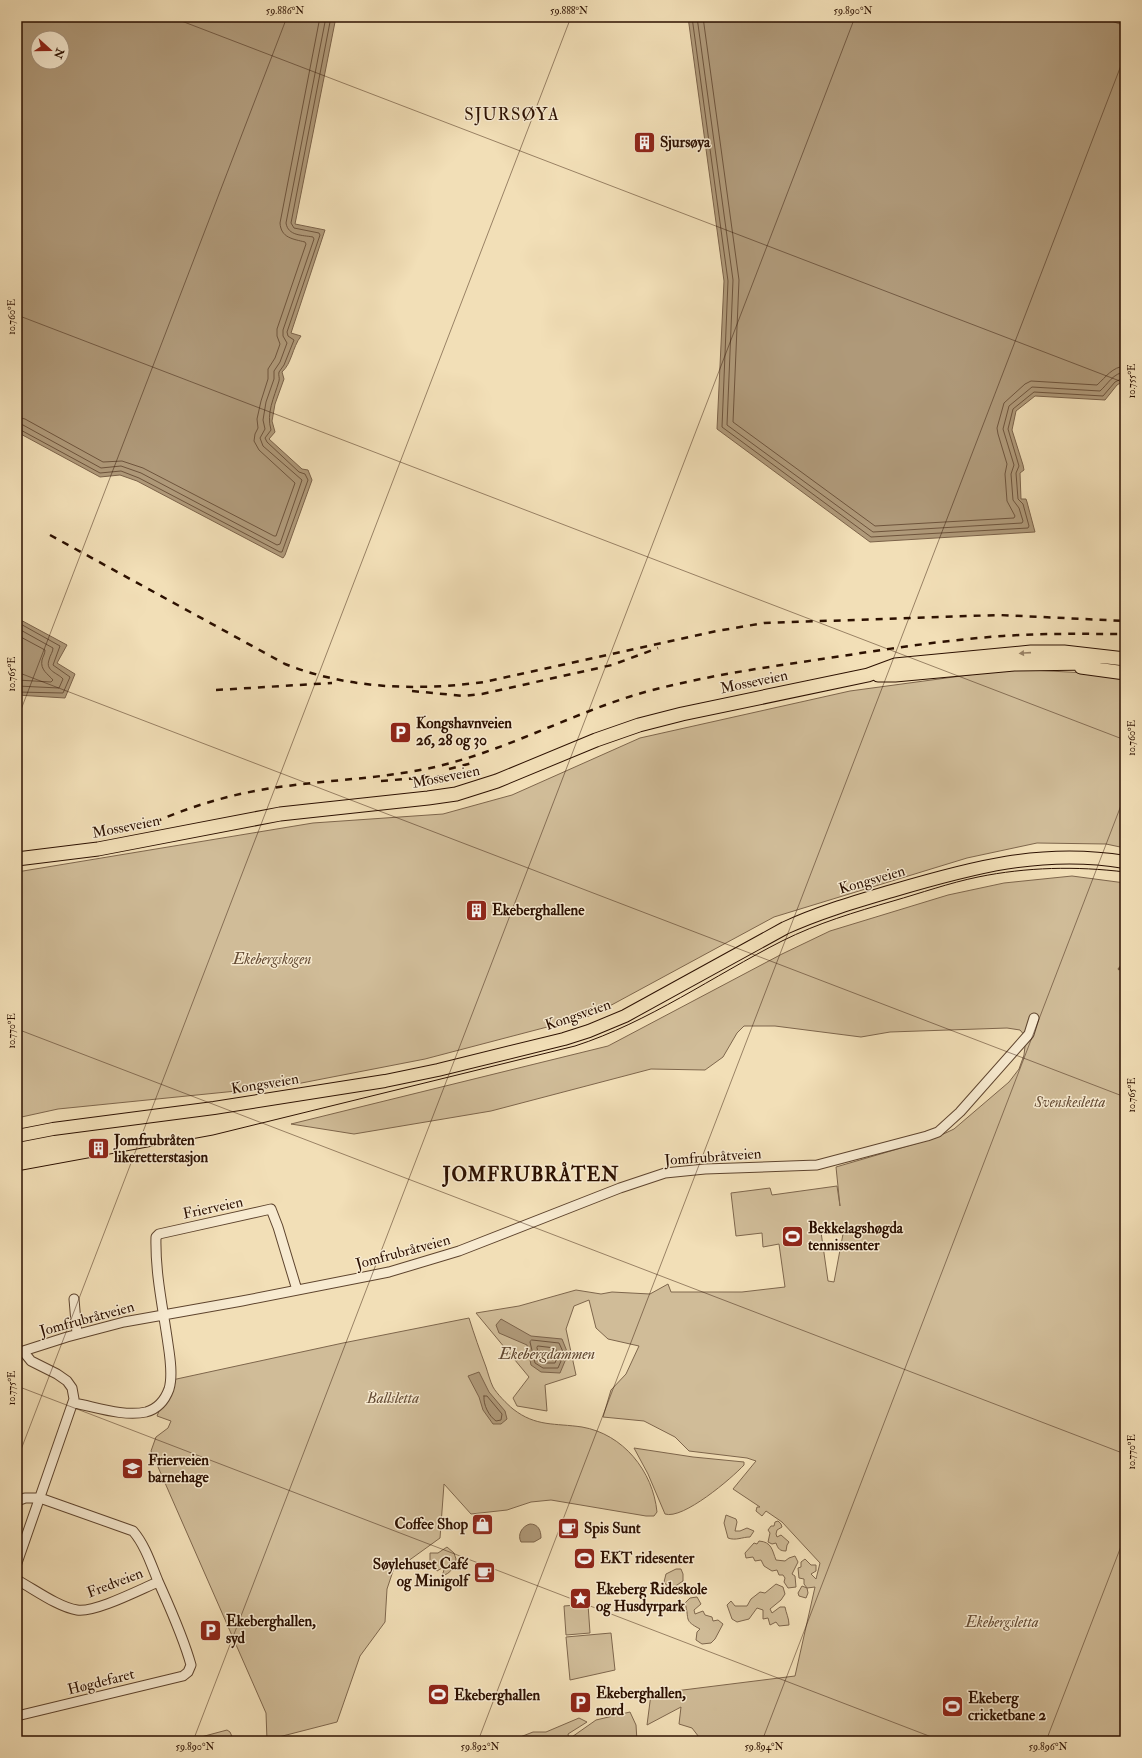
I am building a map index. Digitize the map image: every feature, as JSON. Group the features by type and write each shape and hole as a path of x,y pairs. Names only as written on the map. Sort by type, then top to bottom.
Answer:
{"highway":[{"path":"1064,658 1095,650 1125,653"},
{"path":"1064,658 1090,669 1125,673"},
{"name":"Mosseveien","path":"17,858 98,849 280,814 456,794 497,781 596,740 639,725 688,712 868,675 895,675 1064,658 1125,659"},
{"name":"Mosseveien","path":"1064,658 1125,666"}],"main road":[{"name":"Kongsveien","path":"17,1136 66,1127 214,1108 380,1082 432,1072 538,1046 589,1031 624,1016 785,928 812,916 844,905 952,873 1005,862 1058,858 1083,858 1125,862"}],"street":[{"name":"Jomfrubråtveien","path":"20,1352 77,1334 124,1322 389,1272 441,1258 620,1188 665,1173 705,1169 817,1165 927,1136 938,1132 960,1112 1029,1034 1034,1018"},
{"name":"Frierveien","path":"164,1315 157,1255 156,1237 159,1234 271,1209 297,1290"},
{"path":"74,1299 77,1334"},
{"path":"74,1403 131,1413 148,1411 158,1407 169,1389 171,1380 164,1315"},
{"path":"17,1563 68,1416 74,1403 74,1395 67,1381 57,1374 31,1361 20,1352"},
{"path":"17,1501 25,1498 40,1498 133,1531 138,1537 158,1582"},
{"name":"Fredveien","path":"17,1580 63,1605 79,1610 105,1604 158,1582"},
{"name":"Høgdefaret","path":"17,1716 183,1676 190,1670 192,1665 188,1653 158,1582"}],"green space":[{"name":"Ekebergskogen","path":"1013,669 1104,674 1125,680 1125,848 1106,844 1037,843 967,858 774,917 593,1015 425,1059 286,1086 58,1109 17,1118 17,872 313,823 443,814 512,795 640,738 850,691"},
{"path":"1072,876 1125,883 1125,1741 702,1741 692,1728 679,1724 681,1707 647,1725 651,1694 795,1676 815,1587 807,1588 804,1584 804,1579 799,1578 798,1568 801,1567 801,1562 805,1559 811,1565 816,1565 816,1571 811,1574 816,1579 820,1563 782,1522 766,1511 762,1516 756,1511 757,1507 760,1507 733,1489 756,1461 747,1458 689,1451 675,1437 644,1421 603,1417 611,1390 626,1374 639,1346 608,1339 596,1328 589,1300 574,1306 566,1329 576,1375 545,1385 547,1411 517,1406 513,1398 529,1377 476,1313 519,1306 576,1290 601,1294 612,1292 650,1294 668,1284 671,1292 742,1292 785,1287 779,1244 763,1247 762,1233 736,1236 731,1193 770,1188 772,1195 837,1186 840,1206 836,1167 935,1138 954,1129 1009,1082 1019,1069 1024,1055 1026,1037 1020,1030 1007,1028 890,1032 861,1037 775,1026 744,1026 737,1033 723,1057 705,1070 651,1069 491,1111 354,1134 291,1124 608,1046 782,954 830,931 948,895 1004,883","holes":["842,1229 843,1234 834,1282 828,1281 821,1232"]},
{"name":"Ballsletta","path":"469,1318 492,1385 505,1402 521,1415 538,1422 582,1427 597,1431 610,1437 623,1446 642,1469 649,1482 657,1512 654,1516 646,1516 551,1500 531,1502 507,1510 471,1514 444,1484 440,1538 404,1564 396,1562 387,1589 385,1622 360,1656 337,1722 267,1740 266,1713 151,1451 156,1437 168,1428 171,1421 157,1416 172,1380 343,1343"},
{"path":"634,1448 693,1457 744,1462 744,1465 707,1497 695,1505 673,1514 665,1514 648,1474"},
{"path":"726,1515 736,1519 737,1522 735,1531 740,1531 747,1528 754,1531 750,1537 736,1539 728,1538 724,1523"},
{"path":"778,1521 782,1527 777,1530 776,1534 777,1537 781,1535 789,1542 786,1551 782,1551 776,1543 772,1544 768,1542 770,1533 768,1530 771,1526 774,1526 775,1522"},
{"path":"759,1541 769,1545 776,1560 785,1561 795,1556 798,1562 792,1574 795,1576 796,1587 788,1588 784,1582 785,1578 783,1575 779,1575 777,1570 772,1571 764,1566 761,1560 755,1561 753,1557 746,1558 745,1553 754,1543 757,1544"},
{"path":"447,1547 454,1553 456,1559 452,1570 442,1576 444,1570 442,1568 437,1571 430,1568 427,1570 424,1566 430,1560 430,1553 438,1553"},
{"path":"676,1569 681,1569 683,1581 674,1587 669,1588 664,1582 666,1574"},
{"path":"776,1584 783,1587 785,1594 781,1600 770,1609 772,1613 780,1607 785,1607 789,1625 779,1626 776,1622 770,1625 768,1618 763,1619 763,1610 757,1608 749,1619 737,1622 732,1619 727,1605 731,1601 735,1606 747,1606 751,1599 760,1592 765,1593"},
{"path":"802,1586 807,1588 808,1593 806,1598 799,1596 798,1593"},
{"path":"697,1597 701,1604 694,1610 695,1614 703,1611 705,1615 712,1617 713,1621 718,1620 723,1624 715,1639 711,1643 702,1644 696,1640 697,1632 700,1629 691,1624 688,1619 685,1603 690,1598"},
{"path":"588,1604 590,1633 566,1635 564,1606"},
{"path":"611,1633 615,1670 570,1680 566,1637"},
{"path":"630,1712 636,1725 637,1741 510,1741 533,1732 546,1732 579,1718 587,1722 568,1734 569,1739 596,1720"},
{"path":"227,1730 230,1732 234,1741 186,1741"}],"water":[{"path":"17,17 336,17 295,224 325,230 291,333 301,336 288,364 282,372 284,379 275,404 272,421 275,432 269,439 302,469 308,470 312,480 285,555 283,558 137,481 120,475 100,477 17,432"},
{"path":"688,17 1125,17 1125,380 1117,385 1105,400 1035,396 1016,411 1012,430 1024,470 1020,473 1021,499 1026,499 1035,532 870,542 717,429 724,281"},
{"path":"17,618 67,645 57,663 75,674 65,698 17,695"},
{"name":"Ekebergdammen","path":"501,1319 531,1336 562,1339 568,1354 560,1373 541,1372 531,1365 527,1345 499,1333 496,1325"},
{"path":"479,1372 489,1392 505,1411 507,1419 501,1424 493,1424 483,1410 479,1397 468,1376"},
{"path":"530,1524 535,1525 538,1528 541,1538 534,1542 521,1542 521,1531"}],"waterway":[{"path":"1119,969 1125,961"}],"tram line":[{"path":"17,1171 213,1135 575,1046 629,1024 680,998 782,941 809,929 851,914 956,882 978,877 1033,869 1070,868 1125,872"}],"railway":[{"path":"50,535 285,664 333,679 383,686 409,687 459,685 484,682 717,631 764,623 999,615 1125,621"},
{"path":"142,828 177,813 213,801 250,792 287,786 385,776 443,765 492,750 613,702 661,688 707,678 799,662 958,640 1034,634 1125,634"},
{"path":"412,691 464,696 482,694 612,665 658,648"},
{"path":"216,690 332,683"},
{"path":"449,769 476,762"},
{"path":"381,781 480,773"}],"place":[{"name":"Sjursøya","path":"644,142"},
{"name":"Kongshavnveien 26, 28 og 30","path":"400,732"},
{"name":"Ekeberghallene","path":"477,910"},
{"name":"Jomfrubråten likeretterstasjon","path":"98,1149"},
{"name":"Bekkelagshøgda tennissenter","path":"792,1237"},
{"name":"Frierveien barnehage","path":"133,1469"},
{"name":"Coffee Shop","path":"483,1524"},
{"name":"Spis Sunt","path":"569,1528"},
{"name":"EKT ridesenter","path":"584,1558"},
{"name":"Søylehuset Café og Minigolf","path":"484,1573"},
{"name":"Ekeberg Rideskole og Husdyrpark","path":"580,1598"},
{"name":"Ekeberghallen, syd","path":"210,1630"},
{"name":"Ekeberghallen","path":"438,1695"},
{"name":"Ekeberghallen, nord","path":"580,1702"},
{"name":"Ekeberg cricketbane 2","path":"952,1707"}],"district":[{"name":"SJURSØYA","path":"512,114"},
{"name":"JOMFRUBRÅTEN","path":"531,1175"}],"park label":[{"name":"Svenskesletta","path":"1070,1102"},
{"name":"Ekebergsletta","path":"1002,1622"}]}
